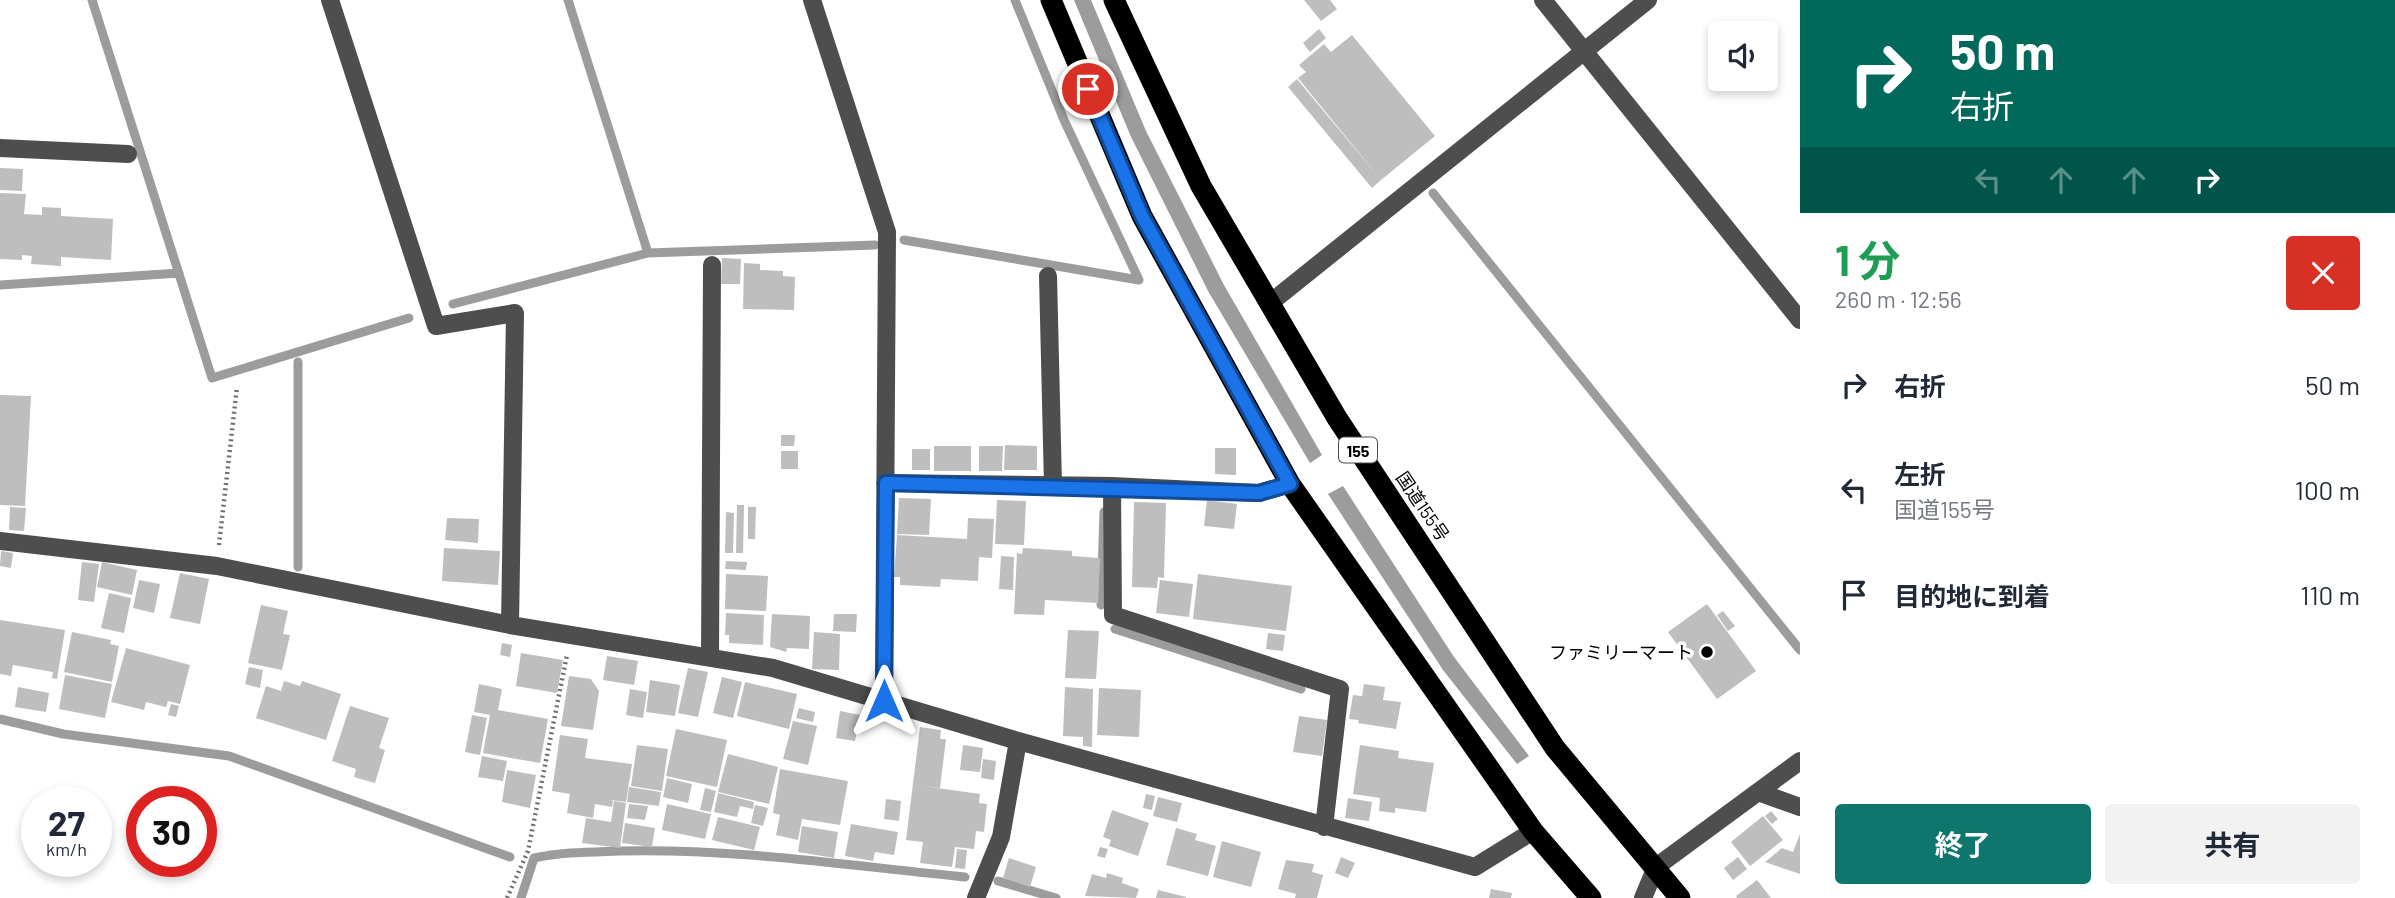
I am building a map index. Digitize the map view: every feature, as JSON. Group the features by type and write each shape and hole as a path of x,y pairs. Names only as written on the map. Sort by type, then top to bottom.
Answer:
{"highway":[{"path":"1051,0 1142,216 1290,484 1533,831 1591,898"},
{"name":"国道155号","path":"1114,0 1201,186 1337,418 1555,748 1680,898"}],"street":[{"path":"330,0 436,326 514,313 510,625"},
{"path":"812,0 887,232 884,701"},
{"path":"1543,0 1800,320"},
{"path":"1270,303 1648,0"},
{"path":"0,148 128,154"},
{"path":"710,657 712,265"},
{"path":"1048,276 1053,485"},
{"path":"886,483 1112,486 1259,493 1290,484"},
{"path":"1112,486 1113,615 1340,689 1324,827"},
{"path":"0,541 217,566 510,625 773,668 1018,741 1475,867 1533,831"},
{"path":"976,898 1001,837 1018,741"},
{"path":"1643,898 1656,867 1800,761"},
{"path":"1758,792 1800,807"}],"path":[{"path":"217,566 237,387"},
{"path":"507,898 528,851 571,634"}],"shaded area":[{"path":"1074,0 1091,0 1146,131 1224,285 1322,455 1310,463 1208,291 1131,137"},
{"path":"1343,486 1454,657 1529,756 1517,764 1443,670 1328,494"}],"building":[{"path":"1304,0 1330,0 1337,9 1321,21"},
{"path":"1319,29 1326,38 1310,52 1303,43"},
{"path":"1352,35 1435,136 1381,180 1298,78 1306,72 1299,65 1324,44 1331,52"},
{"path":"1297,79 1381,180 1372,188 1288,87"},
{"path":"0,168 23,169 22,191 0,190"},
{"path":"0,193 26,194 24,214 42,215 42,207 61,208 61,216 113,219 111,260 61,257 61,266 31,264 32,256 22,255 22,260 0,259"},
{"path":"722,258 741,259 740,284 721,284"},
{"path":"744,263 760,264 760,270 783,271 783,276 795,277 794,310 743,309"},
{"path":"0,395 31,396 25,506 0,505"},
{"path":"781,435 795,435 794,446 781,446"},
{"path":"1005,445 1037,446 1037,470 1004,470"},
{"path":"934,446 971,446 971,471 934,471"},
{"path":"979,446 1003,446 1002,471 979,471"},
{"path":"1215,448 1236,448 1236,475 1215,474"},
{"path":"912,449 930,449 930,470 912,470"},
{"path":"781,451 798,451 798,469 781,469"},
{"path":"899,498 931,499 929,535 897,534"},
{"path":"997,500 1026,501 1024,545 995,544"},
{"path":"1207,500 1237,504 1234,529 1204,526"},
{"path":"1134,502 1166,503 1164,578 1158,577 1157,588 1132,587"},
{"path":"737,505 744,505 743,553 736,553"},
{"path":"10,507 26,508 24,531 9,530"},
{"path":"748,507 756,507 755,539 748,539"},
{"path":"726,512 734,513 733,553 725,553"},
{"path":"447,518 479,519 478,543 445,540"},
{"path":"968,518 994,519 992,558 979,557 978,581 941,579 940,587 900,585 900,577 894,577 897,535 967,539"},
{"path":"444,548 500,551 498,585 442,581"},
{"path":"1023,548 1072,551 1072,556 1100,558 1098,603 1045,600 1044,615 1014,614 1017,553 1022,554"},
{"path":"1,551 13,553 11,568 0,566"},
{"path":"1001,556 1014,557 1013,590 999,589"},
{"path":"726,561 747,562 746,570 725,569"},
{"path":"82,562 99,564 94,602 78,600"},
{"path":"102,562 137,570 132,595 97,587"},
{"path":"180,573 209,579 200,624 170,618"},
{"path":"726,574 768,576 766,611 725,609"},
{"path":"1198,574 1292,586 1286,631 1193,619"},
{"path":"139,580 160,584 154,613 133,608"},
{"path":"1160,580 1193,584 1189,617 1156,613"},
{"path":"109,593 131,598 124,633 101,628"},
{"path":"1707,604 1756,671 1717,699 1668,632"},
{"path":"261,605 288,611 283,634 290,635 282,670 248,663"},
{"path":"1723,611 1735,626 1728,631 1717,615"},
{"path":"726,613 764,615 763,645 729,643 729,635 725,635"},
{"path":"772,614 810,616 809,649 787,648 786,652 770,647"},
{"path":"834,614 857,614 856,632 833,631"},
{"path":"0,620 65,630 57,679 52,678 53,672 13,665 11,676 0,674"},
{"path":"1068,630 1099,631 1096,679 1065,678"},
{"path":"72,632 111,640 110,644 119,646 112,682 64,672"},
{"path":"814,632 840,634 839,670 812,669"},
{"path":"1268,633 1285,635 1283,651 1266,649"},
{"path":"502,643 512,645 510,657 500,655"},
{"path":"126,648 190,665 180,704 168,701 166,707 146,702 144,710 111,702"},
{"path":"521,653 563,660 557,693 516,686"},
{"path":"607,656 638,661 634,685 603,680"},
{"path":"249,667 263,670 260,688 245,684"},
{"path":"688,668 708,672 698,717 678,713"},
{"path":"65,675 112,684 105,718 59,709"},
{"path":"569,676 591,679 599,691 593,730 561,726"},
{"path":"722,677 742,682 733,718 713,713"},
{"path":"650,680 680,685 675,716 646,712"},
{"path":"284,681 300,686 302,681 341,694 326,740 256,718 266,686 281,691"},
{"path":"745,682 797,694 789,729 737,716"},
{"path":"479,684 502,689 498,710 548,719 540,763 483,753 490,715 474,712"},
{"path":"1364,684 1385,687 1383,700 1401,702 1396,729 1349,719 1353,695 1362,696"},
{"path":"18,687 49,693 46,712 15,707"},
{"path":"1065,687 1093,689 1092,747 1083,746 1083,737 1063,736"},
{"path":"1099,688 1141,690 1139,737 1097,735"},
{"path":"630,689 647,692 643,718 626,715"},
{"path":"171,704 179,706 176,717 168,715"},
{"path":"350,706 389,718 379,748 385,750 375,783 354,777 356,769 332,761"},
{"path":"799,708 815,712 813,722 796,718"},
{"path":"840,711 860,715 855,741 836,738"},
{"path":"472,715 487,718 480,755 465,752"},
{"path":"1299,716 1327,720 1322,756 1293,752"},
{"path":"793,721 817,726 808,765 783,759"},
{"path":"920,727 941,730 940,739 946,739 940,788 923,786 980,794 979,803 987,804 984,832 976,831 974,849 955,847 952,867 920,863 923,842 906,840"},
{"path":"676,729 727,740 717,787 666,776"},
{"path":"560,735 588,739 585,758 632,764 626,802 610,800 613,801 612,807 595,804 593,818 567,813 570,794 552,791"},
{"path":"637,745 668,749 662,791 631,786"},
{"path":"963,745 983,748 980,772 960,770"},
{"path":"1360,745 1399,751 1398,758 1434,763 1426,812 1395,808 1395,813 1379,811 1380,798 1353,794"},
{"path":"728,754 778,767 769,804 718,792"},
{"path":"482,756 507,761 503,781 478,777"},
{"path":"983,759 996,761 994,780 981,778"},
{"path":"780,769 848,781 840,825 802,819 798,840 776,835 780,815 773,813"},
{"path":"507,770 536,775 530,808 502,802"},
{"path":"667,778 692,784 688,803 663,797"},
{"path":"629,787 661,792 659,806 627,802"},
{"path":"705,788 716,791 711,812 700,810"},
{"path":"718,793 754,802 753,809 740,806 737,817 714,812"},
{"path":"1146,794 1155,796 1152,810 1143,808"},
{"path":"1158,797 1182,803 1177,822 1153,816"},
{"path":"1348,798 1372,802 1369,821 1345,818"},
{"path":"886,799 901,801 899,821 884,819"},
{"path":"614,801 626,803 620,848 582,843 586,818 611,822"},
{"path":"629,804 648,806 645,820 627,818"},
{"path":"667,804 711,814 705,839 662,830"},
{"path":"755,805 768,808 763,826 751,823"},
{"path":"1112,810 1149,823 1138,856 1109,846 1111,840 1103,837"},
{"path":"1771,811 1778,819 1772,824 1765,816"},
{"path":"1763,816 1783,840 1750,866 1731,842"},
{"path":"718,817 760,827 754,850 712,840"},
{"path":"625,823 655,828 652,847 622,843"},
{"path":"851,824 898,832 894,855 875,852 873,861 845,856"},
{"path":"802,826 838,832 834,858 798,852"},
{"path":"1176,828 1197,834 1195,840 1216,846 1208,876 1166,865"},
{"path":"1800,834 1800,874 1765,862 1782,848 1793,852"},
{"path":"1222,841 1261,852 1251,887 1213,877"},
{"path":"1100,847 1108,849 1105,858 1097,856"},
{"path":"957,849 967,850 965,869 955,868"},
{"path":"1341,857 1355,863 1348,878 1335,873"},
{"path":"1738,857 1747,869 1733,880 1724,868"},
{"path":"1009,858 1036,867 1030,887 1003,878"},
{"path":"1286,860 1314,864 1312,872 1323,875 1317,898 1295,898 1296,894 1278,889"},
{"path":"1107,873 1123,878 1122,883 1139,889 1136,898 1085,896 1092,874 1106,878"},
{"path":"1757,880 1771,898 1737,898 1736,896"},
{"path":"1491,889 1512,893 1511,898 1489,898"},
{"path":"1158,890 1186,897 1186,898 1156,898"}],"waterway":[{"path":"92,0 212,378 409,318"},
{"path":"568,0 648,253"},
{"path":"904,240 1139,280 1064,120 1015,0"},
{"path":"1433,193 1800,650"},
{"path":"453,304 648,253 875,245"},
{"path":"0,285 179,273"},
{"path":"298,362 298,567"},
{"path":"1101,605 1104,512"},
{"path":"1115,629 1301,689"},
{"path":"0,719 63,734 229,756 510,857"},
{"path":"521,898 534,858 587,852 706,852 965,877"},
{"path":"998,881 1056,898"}],"place":[{"name":"ファミリーマート","path":"1707,652"}],"route":[{"path":"884,701 886,483 1112,486 1259,493 1290,484 1142,216 1088,89"}]}
